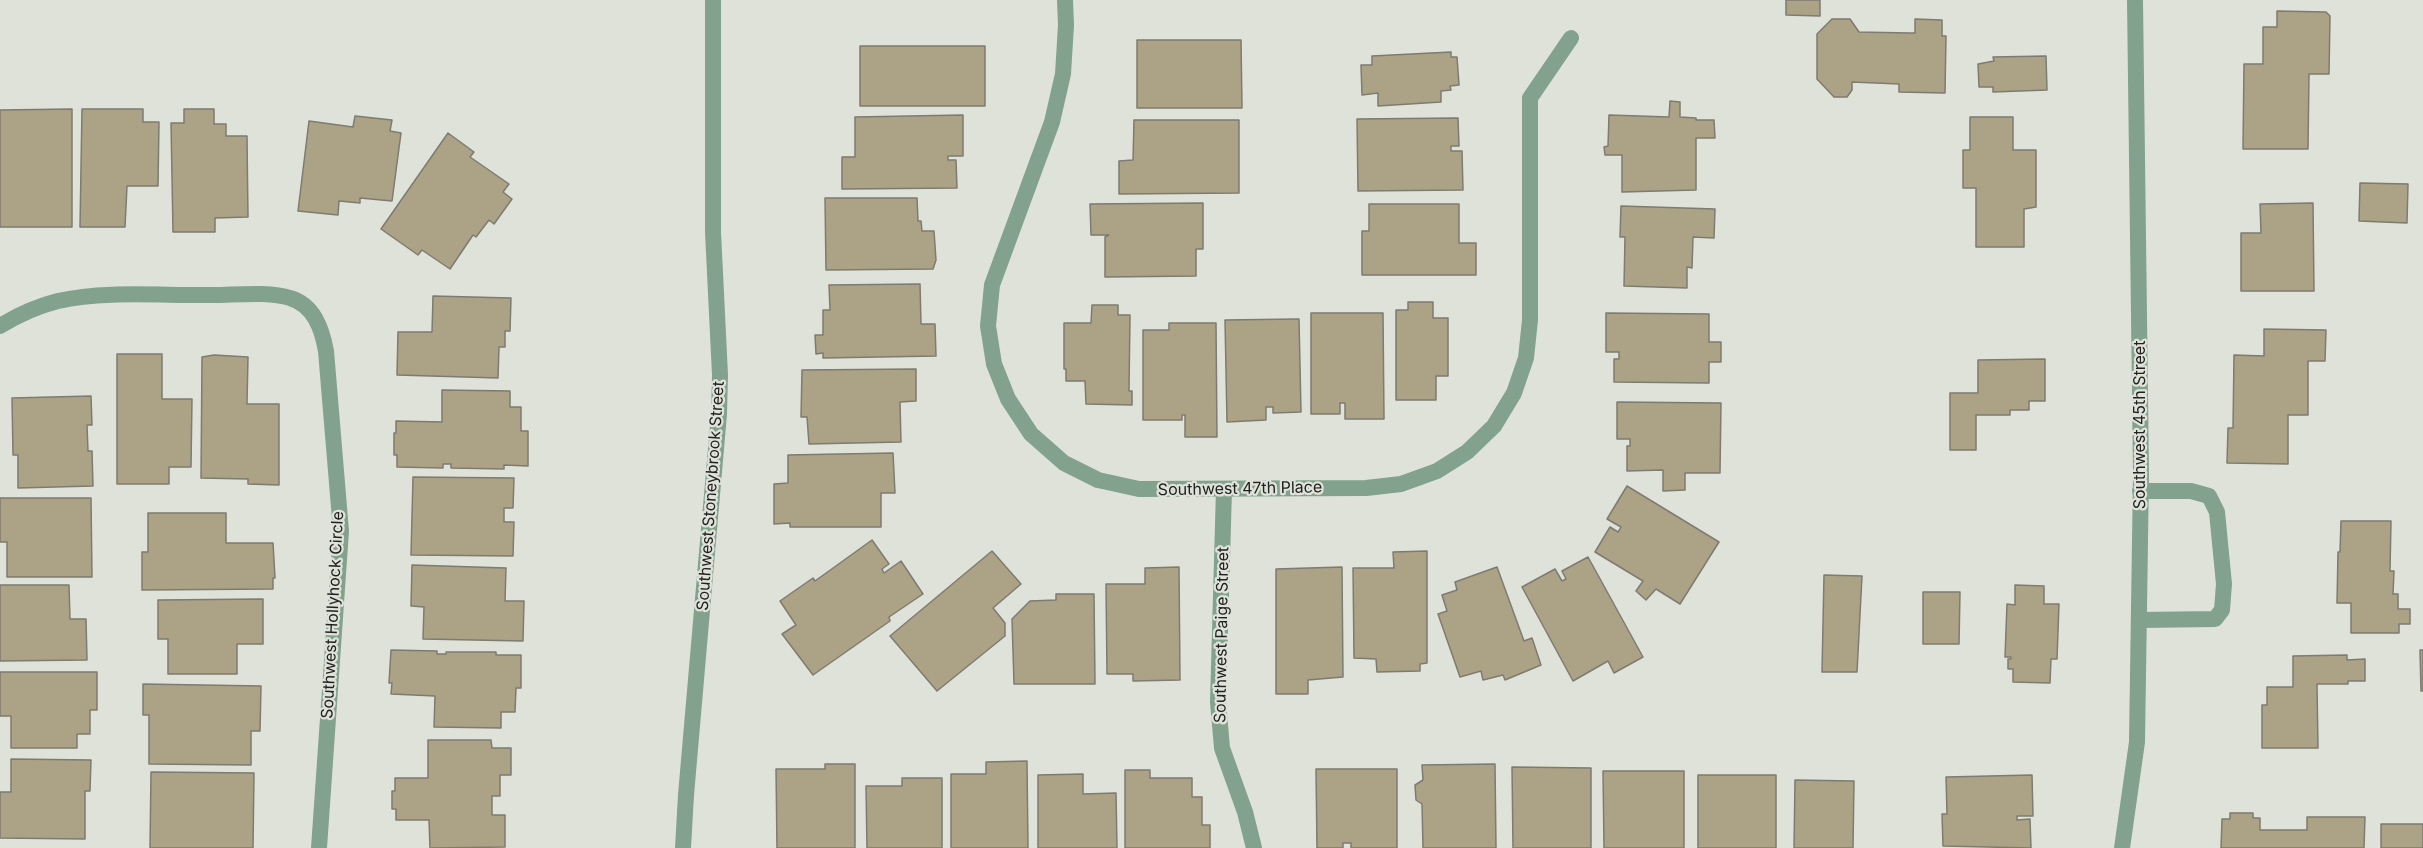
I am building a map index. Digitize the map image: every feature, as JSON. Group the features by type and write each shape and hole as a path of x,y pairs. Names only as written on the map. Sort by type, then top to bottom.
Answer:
{"street":[{"name":"Southwest Stoneybrook Street","path":"683,848 719,414 720,375 713,232 713,0"},
{"name":"Southwest 47th Place","path":"1065,0 1063,75 1052,122 992,285 988,326 994,364 1008,399 1031,434 1064,462 1098,480 1139,489 1366,488 1401,484 1437,471 1467,452 1494,426 1514,393 1526,358 1530,320 1530,98 1571,38"},
{"name":"Southwest 45th Street","path":"2122,848 2137,742 2139,620 2140,491 2135,0"},
{"name":"Southwest Hollyhock Circle","path":"0,326 29,310 59,301 95,296 259,295 290,298 305,306 321,326 326,351 341,531 319,848"},
{"name":"Southwest Paige Street","path":"1224,489 1218,702 1222,748 1245,812 1254,848"},
{"path":"2139,620 2215,619 2222,610 2224,584 2217,512 2209,496 2191,491 2140,491"}],"building":[{"path":"1786,0 1820,0 1820,16 1786,15"},
{"path":"2277,11 2326,12 2330,16 2329,74 2309,74 2308,149 2243,149 2244,64 2263,64 2263,27 2277,27"},
{"path":"1832,19 1850,19 1859,32 1909,33 1915,33 1915,19 1942,20 1942,36 1946,36 1945,93 1899,92 1899,84 1852,82 1852,90 1847,97 1834,97 1817,79 1817,34"},
{"path":"1137,40 1241,40 1242,108 1137,108"},
{"path":"860,46 985,46 985,106 860,106"},
{"path":"1451,52 1451,57 1457,57 1459,85 1450,86 1451,90 1441,91 1441,102 1378,106 1378,93 1362,95 1361,65 1372,65 1372,56"},
{"path":"2046,56 2047,90 1993,92 1993,87 1979,87 1978,64 1994,61 1993,57"},
{"path":"1670,101 1680,102 1680,117 1714,120 1715,138 1696,138 1696,190 1622,192 1622,155 1605,155 1604,147 1608,146 1609,115 1669,117"},
{"path":"72,109 72,227 0,227 0,110"},
{"path":"82,109 143,109 143,122 159,122 158,186 127,186 125,227 80,227"},
{"path":"184,109 214,109 214,124 226,124 226,136 247,136 248,217 215,218 215,232 173,232 171,123 184,123"},
{"path":"963,115 963,156 948,156 948,160 956,160 957,188 842,189 842,157 855,157 855,117"},
{"path":"355,116 392,120 390,131 401,133 392,201 360,198 360,203 339,201 338,215 298,211 309,121 353,127"},
{"path":"1970,117 2013,117 2013,150 2036,150 2036,207 2024,209 2024,247 1976,247 1976,188 1963,188 1963,150 1970,150"},
{"path":"1458,118 1459,146 1451,146 1451,151 1462,151 1463,190 1358,191 1357,119"},
{"path":"1134,120 1239,120 1239,193 1119,194 1119,161 1133,160"},
{"path":"448,133 474,152 470,157 509,184 503,192 512,199 494,224 489,220 476,237 473,235 450,269 422,250 418,255 381,229"},
{"path":"2360,183 2408,184 2407,223 2359,221"},
{"path":"825,198 917,198 918,221 921,221 922,231 934,231 936,260 933,269 826,270"},
{"path":"1203,203 1203,249 1196,249 1196,276 1105,277 1105,237 1109,235 1091,235 1090,204"},
{"path":"2313,203 2314,291 2241,291 2241,233 2261,233 2260,204"},
{"path":"1369,204 1459,204 1459,243 1476,243 1476,275 1362,275 1362,231 1369,231"},
{"path":"1621,206 1715,209 1714,238 1693,237 1692,268 1687,267 1687,288 1624,286 1625,237 1620,237"},
{"path":"920,284 921,324 935,324 936,356 823,358 823,353 816,354 815,335 823,335 823,310 830,310 829,285"},
{"path":"433,296 511,298 510,331 505,331 505,347 499,347 498,378 397,375 398,332 432,332"},
{"path":"1408,302 1433,302 1433,318 1448,318 1448,376 1436,376 1436,400 1396,400 1396,310 1408,310"},
{"path":"1092,305 1118,305 1118,315 1130,315 1129,391 1132,391 1132,405 1086,404 1085,381 1066,381 1064,323 1091,323"},
{"path":"1311,313 1383,313 1384,419 1345,419 1345,403 1340,403 1340,414 1311,414"},
{"path":"1606,313 1709,314 1709,342 1721,342 1721,362 1709,362 1709,383 1614,382 1614,359 1619,359 1619,352 1606,352"},
{"path":"1299,319 1301,412 1273,413 1273,407 1266,407 1266,420 1227,422 1225,320"},
{"path":"1169,323 1216,323 1217,437 1185,437 1185,415 1182,415 1182,420 1143,420 1143,330 1169,330"},
{"path":"2264,329 2326,330 2325,361 2308,361 2308,415 2288,415 2288,464 2227,463 2228,428 2233,428 2234,355 2264,356"},
{"path":"117,354 162,354 162,399 192,399 191,467 169,467 169,484 117,484"},
{"path":"214,355 248,357 247,404 279,404 279,485 248,484 248,479 201,478 202,357"},
{"path":"2045,359 2045,401 2029,401 2029,410 2010,410 2010,415 1976,415 1976,450 1950,450 1950,393 1978,393 1978,360"},
{"path":"916,369 916,401 900,402 901,442 809,444 807,417 801,417 802,370"},
{"path":"442,390 510,391 510,407 521,407 521,431 528,431 528,466 504,465 504,469 451,468 451,464 443,464 443,468 397,467 397,455 394,455 396,421 442,422"},
{"path":"91,396 92,425 87,425 88,451 92,451 93,486 18,488 18,455 13,455 12,398"},
{"path":"1617,402 1721,403 1720,473 1685,473 1685,490 1663,491 1663,470 1627,471 1627,446 1630,446 1630,439 1617,439"},
{"path":"893,453 895,493 881,493 881,527 790,527 790,523 774,524 774,484 788,483 788,455"},
{"path":"413,477 514,478 513,508 504,508 504,522 514,522 513,556 411,555"},
{"path":"1627,486 1719,542 1680,604 1656,589 1646,600 1636,591 1643,581 1595,552 1610,527 1618,532 1621,527 1607,519"},
{"path":"0,498 91,498 92,577 7,577 7,542 0,542"},
{"path":"148,513 226,513 226,543 273,543 275,578 273,578 273,589 142,590 142,552 148,552"},
{"path":"2341,521 2391,521 2390,571 2394,571 2393,594 2398,594 2398,609 2410,609 2410,624 2399,624 2399,633 2351,633 2351,603 2337,603"},
{"path":"872,540 889,564 882,569 884,573 901,561 923,594 889,617 890,621 813,675 782,634 796,625 780,601 813,578 815,581"},
{"path":"992,551 1021,584 993,608 1005,623 1005,636 937,691 890,636"},
{"path":"1427,551 1427,663 1420,664 1420,671 1377,672 1376,659 1354,658 1353,568 1394,568 1393,552"},
{"path":"1588,557 1643,657 1614,673 1608,661 1573,681 1522,587 1555,569 1562,581 1566,579 1562,571"},
{"path":"412,565 506,568 505,601 524,601 523,641 423,639 424,607 411,606"},
{"path":"1179,567 1180,680 1133,681 1133,674 1107,674 1106,584 1145,584 1145,568"},
{"path":"1342,567 1343,677 1308,680 1308,694 1276,694 1276,569"},
{"path":"1497,567 1524,641 1532,638 1541,665 1505,680 1503,675 1483,680 1481,671 1460,677 1438,614 1447,611 1442,595 1457,590 1455,582"},
{"path":"1824,575 1862,576 1857,672 1822,672"},
{"path":"0,585 69,585 70,619 86,619 87,660 0,661"},
{"path":"2015,585 2044,586 2044,604 2059,604 2057,659 2051,659 2050,683 2013,682 2013,669 2008,669 2008,659 2011,657 2005,657 2007,604 2015,605"},
{"path":"1923,592 1960,592 1959,644 1923,644"},
{"path":"1056,594 1094,594 1095,684 1014,684 1012,619 1030,601 1056,600"},
{"path":"263,599 263,644 237,644 237,674 168,674 168,639 158,639 158,600"},
{"path":"391,650 437,651 437,654 496,652 496,655 521,655 521,688 516,688 515,712 501,712 501,728 434,727 435,696 391,694 392,683 389,683"},
{"path":"2420,650 2423,650 2423,691 2421,691"},
{"path":"2347,655 2347,660 2365,659 2365,681 2348,681 2348,684 2317,684 2318,748 2262,748 2262,705 2267,705 2267,687 2293,687 2293,656"},
{"path":"0,672 97,672 97,710 90,710 90,734 77,734 77,748 11,748 11,716 0,716"},
{"path":"143,684 261,686 260,731 251,731 251,765 149,764 149,715 143,715"},
{"path":"428,740 491,740 492,748 511,748 511,775 500,775 500,796 492,796 492,815 505,815 505,847 430,848 429,820 396,820 396,809 392,809 395,778 428,778"},
{"path":"11,759 91,760 90,791 85,791 85,839 0,838 0,792 11,792"},
{"path":"1027,761 1028,848 951,848 951,774 986,774 986,762"},
{"path":"825,764 855,764 855,848 777,848 776,769 825,769"},
{"path":"1495,764 1496,848 1423,848 1422,804 1416,800 1415,785 1423,780 1422,765"},
{"path":"1512,767 1591,768 1591,848 1513,848"},
{"path":"1316,769 1397,769 1397,848 1351,848 1351,843 1343,843 1343,848 1317,848"},
{"path":"1125,770 1150,770 1150,778 1192,778 1192,797 1202,797 1202,825 1210,825 1210,848 1125,848"},
{"path":"1603,771 1684,771 1684,848 1604,848"},
{"path":"151,772 254,773 253,848 150,848"},
{"path":"1083,774 1083,794 1116,793 1117,848 1038,848 1038,775"},
{"path":"1698,775 1776,775 1776,848 1698,848"},
{"path":"2032,775 2033,816 2017,816 2017,820 2030,819 2031,848 1943,846 1942,814 1947,814 1946,777"},
{"path":"902,778 942,778 942,848 867,848 866,786 902,786"},
{"path":"1795,780 1854,781 1853,848 1794,848"},
{"path":"2230,813 2253,813 2253,818 2260,818 2260,830 2307,830 2307,817 2365,817 2364,848 2221,848 2222,819 2230,819"},
{"path":"2381,824 2423,824 2423,848 2381,848"}]}
